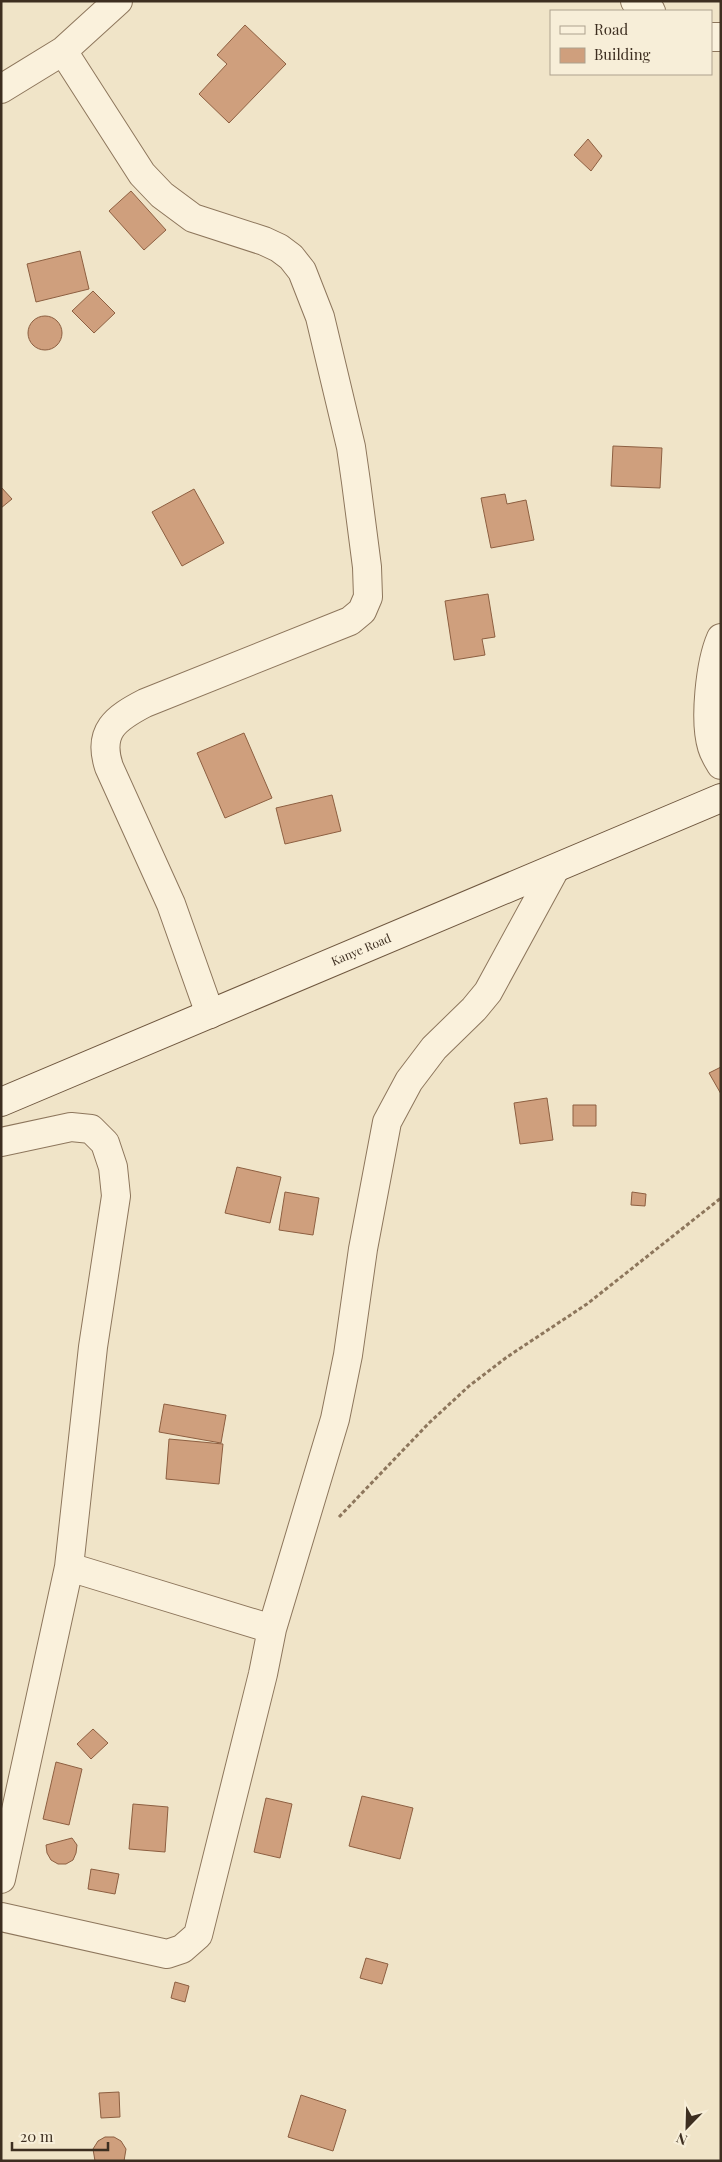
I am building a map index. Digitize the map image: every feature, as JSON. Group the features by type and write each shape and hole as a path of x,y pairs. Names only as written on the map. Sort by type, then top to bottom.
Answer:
{"street":[{"path":"1,89 63,52 118,1"},
{"path":"635,1 649,10"},
{"path":"63,52 142,174 162,195 193,218 264,241 279,248 291,257 302,271 320,317 351,447 367,567 368,597 362,611 350,621 145,703 116,720 108,731 105,754 109,767 171,904 210,1014"},
{"path":"721,638 717,646 712,676 709,724 712,746 721,766"},
{"name":"Kanye Road","path":"1,1102 721,798"},
{"path":"1,1917 167,1954 182,1950 198,1936 263,1674 272,1628 335,1419 348,1355 363,1249 387,1122 409,1080 434,1048 474,1009 488,992 554,869"},
{"path":"1,1142 71,1127 91,1129 105,1143 114,1167 116,1196 93,1347 69,1567 1,1879"},
{"path":"69,1567 272,1628"}],"path":[{"path":"338,1518 429,1423 469,1386 507,1357 587,1304 721,1198"}],"building":[{"path":"245,25 286,64 229,123 199,94 227,64 217,55"},
{"path":"588,139 602,156 591,171 574,155"},
{"path":"131,191 166,230 144,250 109,211"},
{"path":"80,251 89,289 36,302 27,264"},
{"path":"93,291 115,313 94,333 72,311"},
{"path":"45,316 52,317 57,321 61,326 61,340 57,345 52,349 45,350 38,349 33,345 29,340 28,333 29,326 33,321 38,317"},
{"path":"613,446 662,448 660,488 611,486"},
{"path":"1,487 12,499 1,508"},
{"path":"194,489 224,543 182,566 152,512"},
{"path":"505,494 507,504 526,500 534,540 491,548 481,498"},
{"path":"488,594 495,637 482,639 485,655 454,660 445,601"},
{"path":"244,733 272,798 225,818 197,753"},
{"path":"332,795 341,831 285,844 276,808"},
{"path":"721,1067 721,1094 709,1073"},
{"path":"547,1098 553,1140 520,1144 514,1103"},
{"path":"573,1105 596,1105 596,1126 573,1126"},
{"path":"237,1167 281,1177 270,1223 225,1213"},
{"path":"285,1192 319,1198 313,1235 279,1230"},
{"path":"632,1192 646,1194 645,1206 631,1205"},
{"path":"164,1404 226,1415 221,1443 159,1432"},
{"path":"169,1439 223,1444 219,1484 166,1479"},
{"path":"93,1729 108,1743 91,1759 77,1744"},
{"path":"56,1762 82,1769 69,1825 43,1819"},
{"path":"362,1796 413,1808 400,1859 349,1846"},
{"path":"266,1798 292,1804 280,1858 254,1852"},
{"path":"133,1804 168,1807 165,1852 129,1849"},
{"path":"72,1838 77,1845 73,1860 66,1864 58,1864 51,1860 47,1853 46,1845"},
{"path":"91,1869 119,1874 115,1894 88,1889"},
{"path":"366,1958 388,1964 382,1984 360,1978"},
{"path":"175,1982 189,1986 185,2002 171,1998"},
{"path":"119,2092 120,2117 101,2118 99,2093"},
{"path":"301,2095 346,2110 333,2151 288,2137"},
{"path":"105,2137 114,2137 121,2141 126,2149 124,2161 95,2161 93,2149 98,2141"}]}
